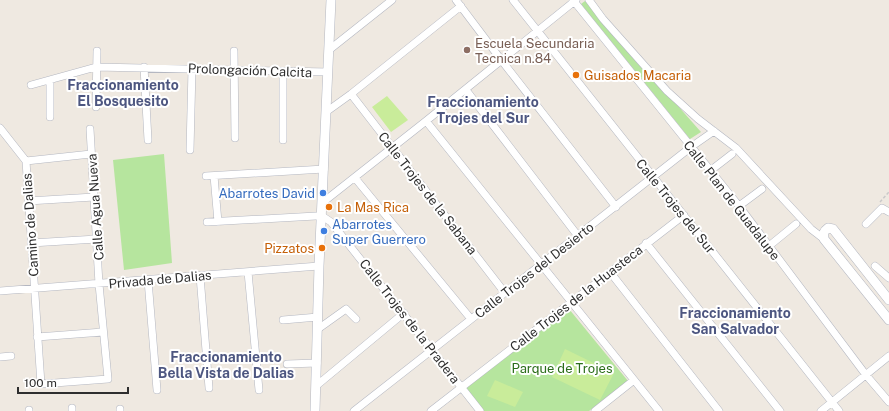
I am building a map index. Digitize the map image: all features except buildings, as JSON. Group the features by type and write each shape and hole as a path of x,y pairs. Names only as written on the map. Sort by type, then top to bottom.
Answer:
{"main road":[{"path":"315,411 319,266 331,0"},
{"path":"889,300 833,229 828,228 825,230 823,234 824,238 889,320"}],"street":[{"path":"329,50 392,0"},
{"name":"Calle Trojes del Sur","path":"514,0 537,32 839,411"},
{"path":"322,203 502,61 574,0"},
{"name":"Calle Plan de Guadalupe","path":"574,0 738,206 866,375 889,402"},
{"path":"589,0 603,19 667,91 698,119 736,148 811,229 824,238"},
{"path":"326,112 351,94 458,3 616,207"},
{"path":"96,51 96,107"},
{"path":"234,51 235,138"},
{"name":"Prolongación Calcita","path":"31,86 96,66 328,72"},
{"path":"144,67 148,140"},
{"path":"190,150 192,69"},
{"path":"283,71 283,140"},
{"path":"50,80 50,117"},
{"path":"466,90 578,236"},
{"name":"Calle Trojes de la Sabana","path":"351,94 505,293"},
{"path":"426,121 659,411"},
{"path":"0,128 26,161 91,154"},
{"name":"Calle Agua Nueva","path":"37,337 41,384 108,379 99,284 90,129"},
{"name":"Calle Trojes del Desierto","path":"354,411 654,178 691,147 714,131"},
{"path":"710,171 732,154"},
{"name":"Camino de Dalias","path":"26,161 37,337"},
{"path":"206,176 324,168"},
{"path":"214,176 218,222"},
{"path":"355,178 471,319"},
{"path":"738,206 762,188"},
{"path":"28,201 94,197"},
{"path":"866,224 882,208 889,212"},
{"name":"Calle Trojes de la Huasteca","path":"431,411 684,215"},
{"path":"207,222 322,216"},
{"name":"Calle Trojes de la Pradera","path":"322,216 331,222 480,411"},
{"path":"769,246 796,224"},
{"path":"31,243 97,239"},
{"path":"646,244 780,411"},
{"name":"Privada de Dalias","path":"0,291 319,266"},
{"path":"875,266 889,278"},
{"path":"248,272 260,390"},
{"path":"610,272 719,411"},
{"path":"200,276 209,388"},
{"path":"148,280 157,390"},
{"path":"318,329 346,309 356,319"},
{"path":"316,386 404,313"},
{"path":"284,320 318,317"},
{"path":"37,337 103,332"},
{"path":"0,357 10,356"},
{"path":"821,411 889,356"},
{"path":"287,364 317,362"},
{"path":"596,411 634,380"}],"path":[{"path":"882,208 880,200 889,192"}],"green space":[{"path":"585,1 701,132 690,139 581,4"},
{"path":"387,96 408,120 391,132 372,107"},
{"path":"164,154 172,263 124,270 113,160"},
{"name":"Parque de Trojes","path":"569,309 628,381 589,411 484,411 466,388"},
{"path":"565,349 614,373 600,400 552,377"},
{"path":"495,380 523,392 515,407 487,396"}],"place":[{"name":"Escuela Secundaria Tecnica n.84","path":"467,50"},
{"name":"Guisados Macaria","path":"576,75"},
{"name":"Abarrotes David","path":"323,193"},
{"name":"La Mas Rica","path":"329,207"},
{"name":"Abarrotes Super Guerrero","path":"324,231"},
{"name":"Pizzatos","path":"322,248"}],"district":[{"name":"Fraccionamiento El Bosquesito","path":"123,94"},
{"name":"Fraccionamiento Trojes del Sur","path":"483,110"},
{"name":"Fraccionamiento San Salvador","path":"735,322"},
{"name":"Fraccionamiento Bella Vista de Dalias","path":"226,366"}]}
